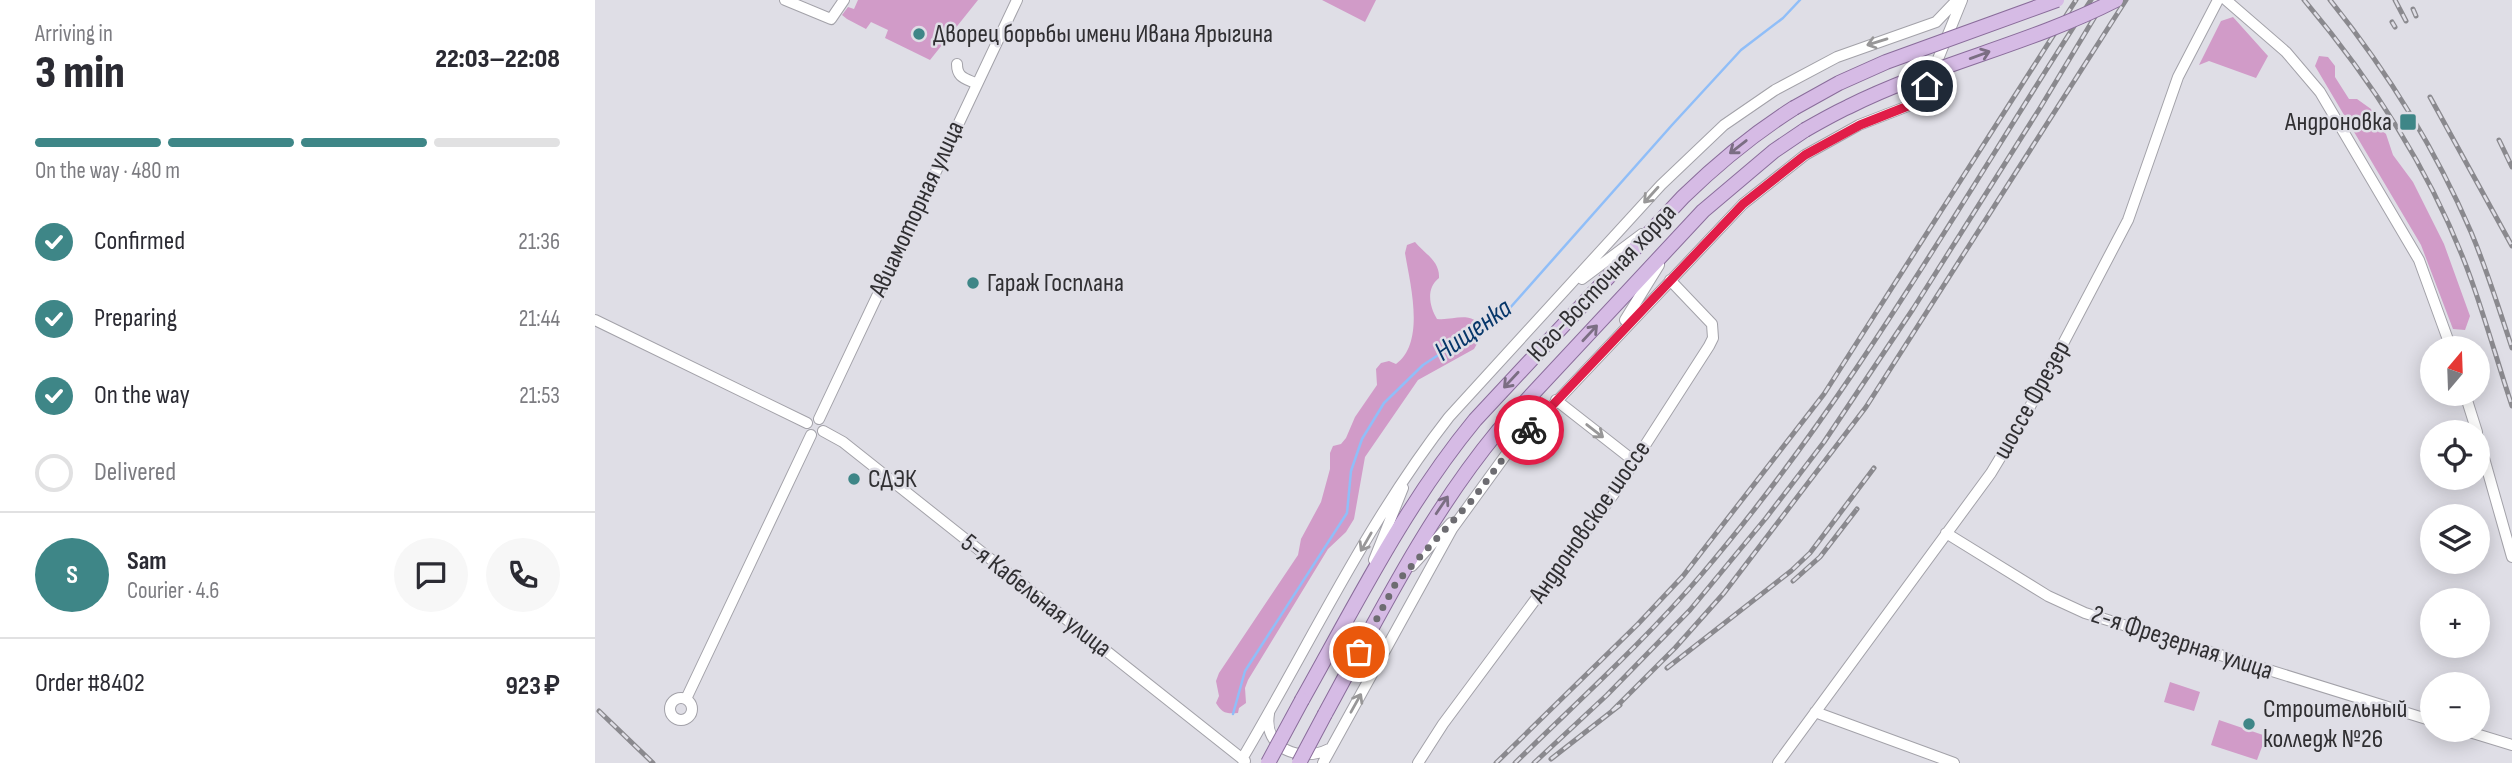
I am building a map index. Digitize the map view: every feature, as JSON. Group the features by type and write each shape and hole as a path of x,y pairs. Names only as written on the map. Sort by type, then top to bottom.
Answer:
{"main road":[{"name":"Юго-Восточная хорда","path":"1268,763 1394,534 1445,456 1510,381 1718,163 1759,130 1839,83 1887,62 2057,0"},
{"name":"Юго-Восточная хорда","path":"1299,763 1396,583 1438,511 1467,469 1498,431 1703,211 1774,151 1847,107 2082,17 2116,0"}],"street":[{"path":"785,0 831,19 844,0"},
{"name":"Авиамоторная улица","path":"818,419 975,83 1017,0"},
{"path":"1245,761 1272,705 1414,463 1449,417 1661,185 1724,125 1775,90 1807,71 1866,46 1936,22 1959,0"},
{"path":"1323,763 1453,529 1505,456 1743,204 1771,180 1828,141 1908,106 1918,98 1927,86 1935,67 1959,0"},
{"name":"шоссе Фрезер","path":"1778,763 1991,473 2023,420 2128,220 2178,78 2218,0"},
{"path":"2226,0 2286,52 2320,92 2419,260 2447,336"},
{"path":"1904,34 1919,35 1930,42 1935,54 1935,67"},
{"path":"957,64 960,77 975,83"},
{"path":"1560,295 1661,220"},
{"path":"1613,340 1671,245"},
{"name":"Андроновское шоссе","path":"1418,763 1443,724 1613,495 1713,338 1712,324 1670,280"},
{"path":"595,320 807,423"},
{"path":"1556,400 1634,461"},
{"path":"813,418 818,419 824,425 823,431 819,435 811,435 806,428 807,423 813,418"},
{"name":"5-я Кабельная улица","path":"823,431 843,442 1245,761"},
{"path":"686,699 811,435"},
{"path":"1357,602 1414,463"},
{"path":"2490,479 2512,557"},
{"path":"1396,583 1473,499"},
{"name":"2-я Фрезерная улица","path":"1946,533 2048,596 2085,613 2420,717"},
{"path":"1272,705 1268,729 1277,746 1286,754 1311,758 1322,754 1336,740"},
{"path":"1815,712 1954,763"},
{"path":"2490,738 2512,745"}],"shaded area":[{"name":"Дворец борьбы имени Ивана Ярыгина","path":"858,0 978,0 930,60 885,38 888,30 871,22 866,29 842,15 848,7 854,9"},
{"path":"1322,0 1376,0 1365,22"},
{"path":"2233,17 2268,56 2256,78 2209,61 2199,65 2221,21"},
{"path":"2319,56 2328,57 2335,66 2335,77 2349,99 2357,99 2371,109 2378,127 2386,134 2393,155 2413,182 2444,244 2470,316 2465,330 2453,329 2421,245 2315,66"},
{"path":"1415,242 1434,262 1439,272 1430,297 1437,319 1468,318 1485,330 1474,349 1418,380 1365,457 1354,519 1346,532 1328,549 1248,680 1245,688 1246,703 1239,708 1238,713 1225,712 1216,703 1219,696 1216,681 1219,673 1298,555 1301,539 1321,502 1333,446 1341,444 1346,438 1355,417 1377,385 1376,369 1381,363 1389,361 1396,364 1411,342 1414,312 1405,253 1407,245"},
{"path":"2170,682 2200,692 2194,711 2164,702"},
{"path":"2219,720 2266,736 2257,760 2211,745"}],"waterway":[{"name":"Нищенка","path":"1233,714 1245,671 1347,513 1351,471 1362,439 1384,403 1423,365 1509,309 1741,50 1783,18 1800,0"}],"railway":[{"path":"1496,763 1638,624 1683,576 1824,394 2076,0"},
{"path":"1515,763 1657,624 1756,507 1858,366 2091,0"},
{"path":"1534,763 1607,695 1690,610 1824,442 1913,309 2105,0"},
{"path":"1612,711 1675,648 1724,593 1866,407 2126,0"},
{"path":"2304,0 2378,98 2400,132 2439,204 2471,279 2512,406"},
{"path":"2330,0 2390,82 2442,170 2477,246 2512,348"},
{"path":"2395,0 2406,21"},
{"path":"2413,9 2416,16"},
{"path":"2392,22 2395,27"},
{"path":"2430,97 2512,246"},
{"path":"2499,140 2512,167"},
{"path":"1667,668 1791,571 1810,553 1874,468"},
{"path":"1793,581 1820,557 1857,509"},
{"path":"1551,759 1620,705"},
{"path":"599,711 653,763"}],"way so far":[{"path":"1359,652 1396,583 1473,499 1505,456 1529,430"}],"place":[{"name":"Дворец борьбы имени Ивана Ярыгина","path":"919,34"},
{"name":"Андроновка","path":"2408,122"},
{"name":"Гараж Госплана","path":"973,283"},
{"name":"СДЭК","path":"854,479"},
{"name":"Строительный колледж №26","path":"2249,724"}],"route":[{"path":"1529,430 1743,204 1805,155 1860,125 1908,106 1927,86"}]}
